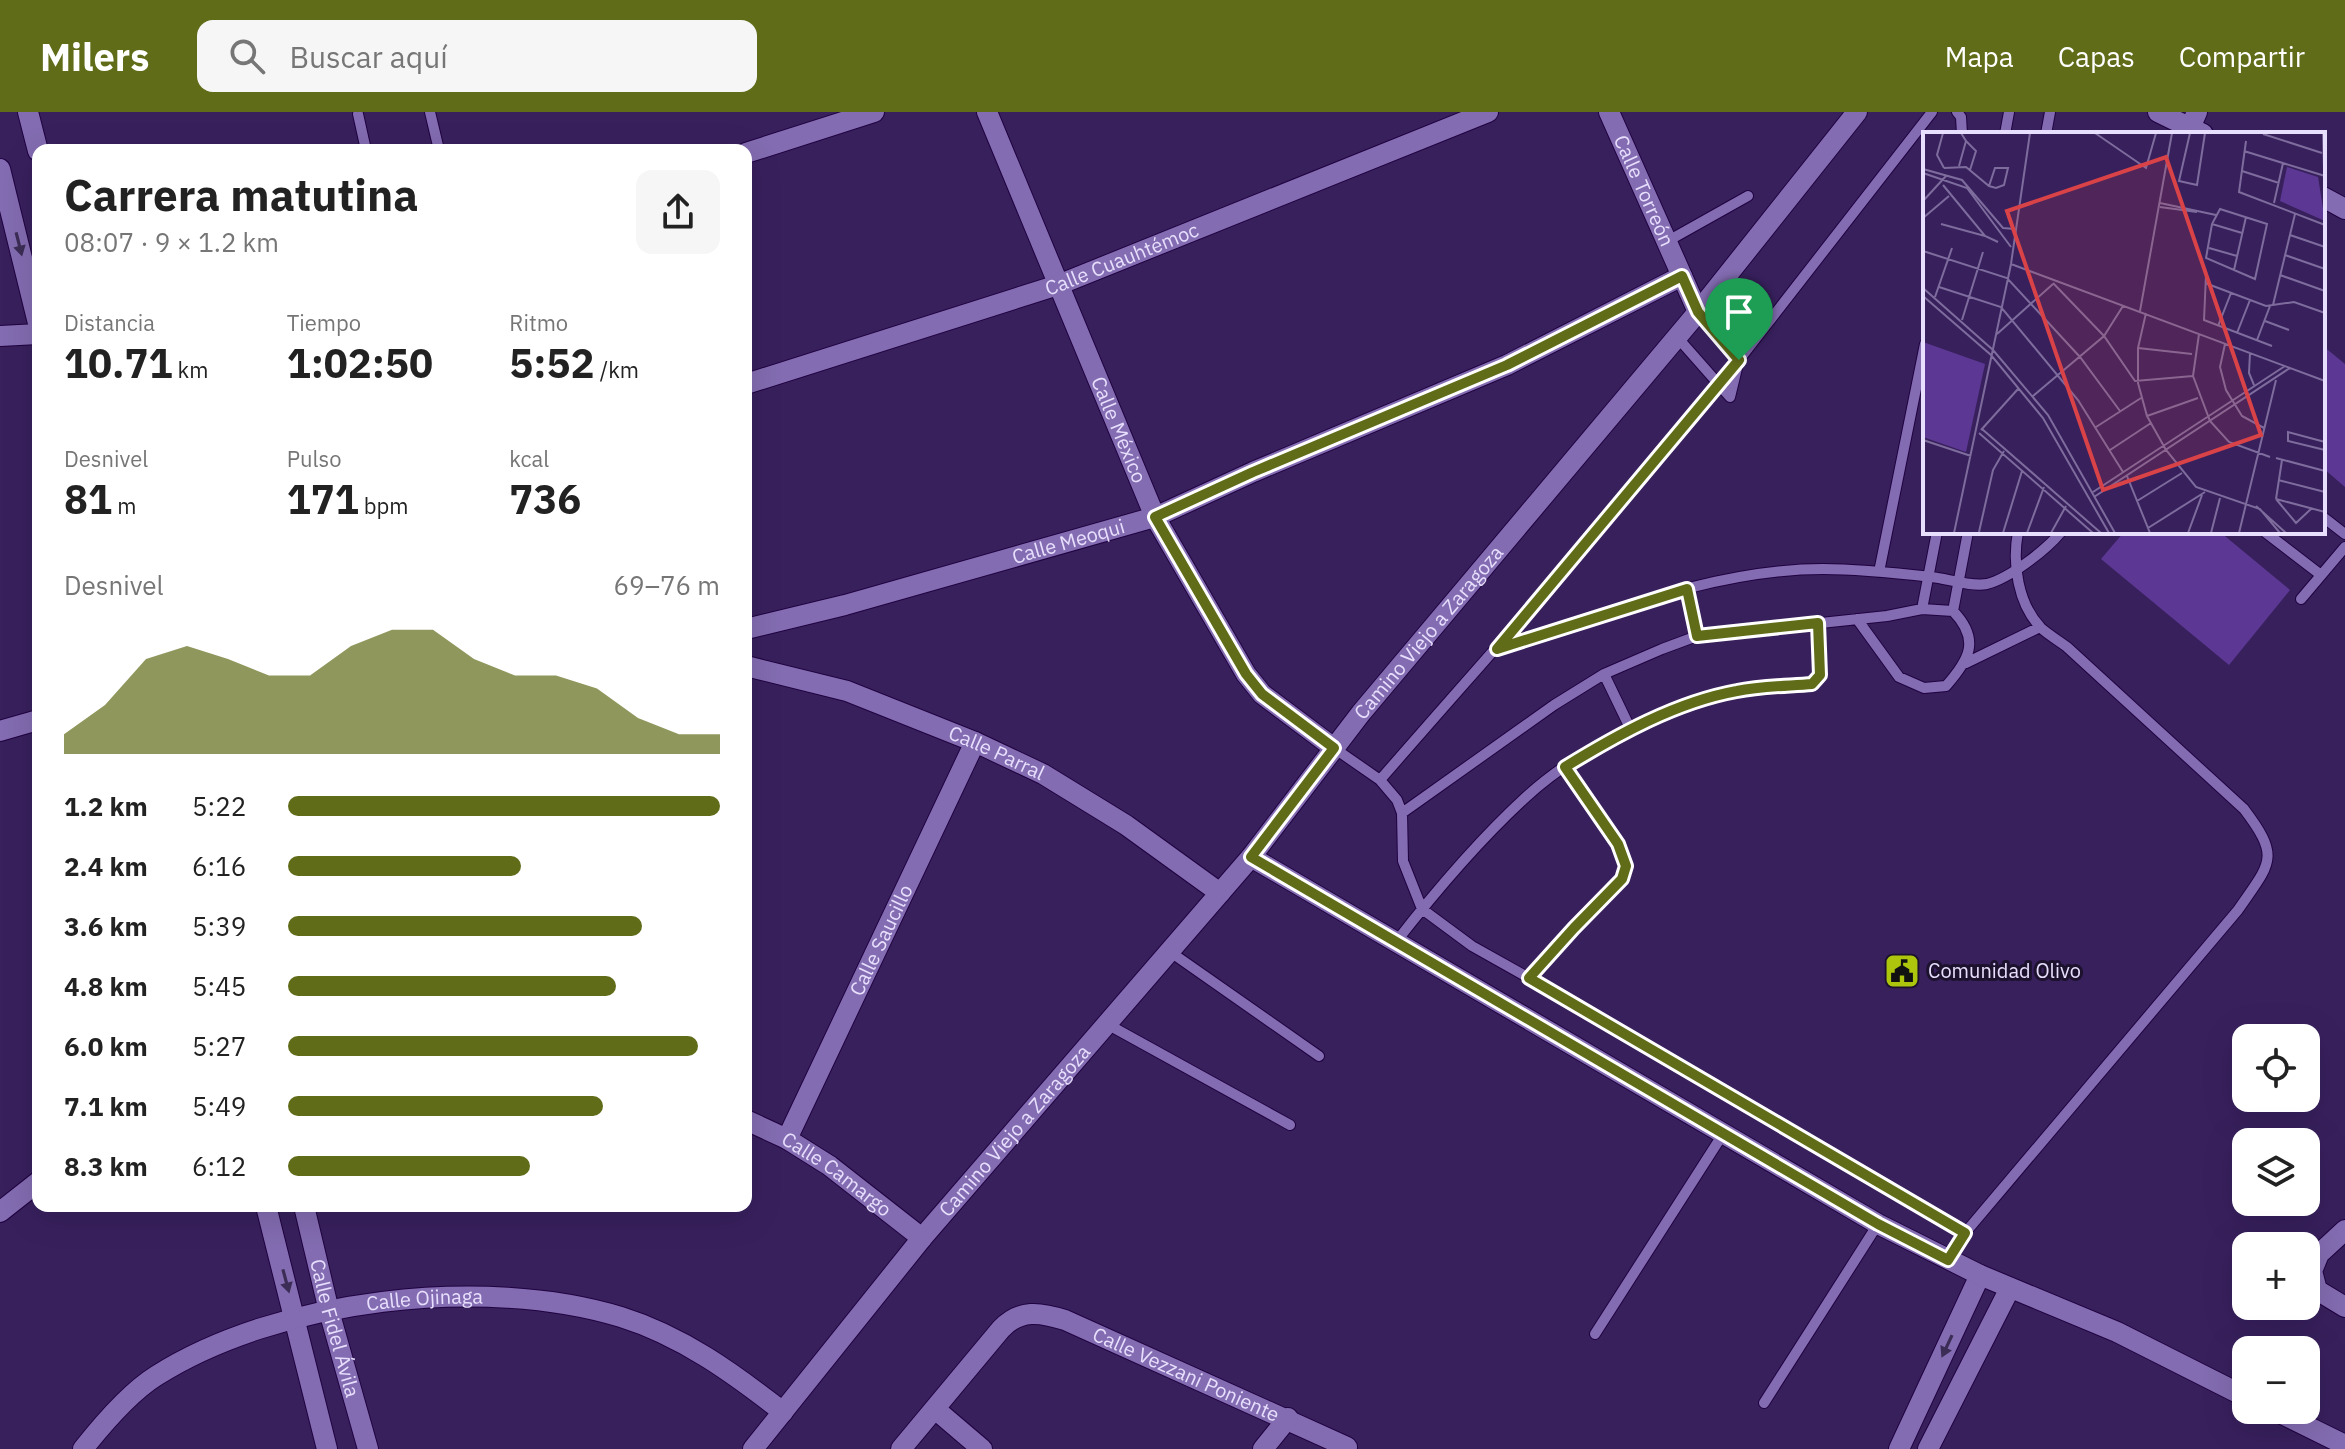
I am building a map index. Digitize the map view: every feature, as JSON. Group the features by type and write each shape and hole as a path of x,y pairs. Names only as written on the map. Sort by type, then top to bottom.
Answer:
{"street":[{"path":"28,112 36,144"},
{"path":"752,151 874,112"},
{"name":"Calle México","path":"987,112 1155,517 1246,674 1262,694 1334,748"},
{"name":"Calle Cuauhtémoc","path":"752,382 1058,285 1488,112"},
{"name":"Calle Torreón","path":"1609,112 1698,312"},
{"name":"Camino Viejo a Zaragoza","path":"753,1449 922,1238 1251,857 1334,748 1698,312 1857,112"},
{"path":"2158,112 2197,125"},
{"path":"0,169 32,299"},
{"path":"2325,198 2345,209"},
{"name":"Calle Meoqui","path":"752,628 845,605 1155,517 1253,472 1507,365 1682,276"},
{"path":"0,336 32,334"},
{"name":"Calle Parral","path":"752,667 847,691 975,742 1055,781 1126,825 1220,893"},
{"path":"0,731 32,722"},
{"name":"Calle Saucillo","path":"787,1139 975,742"},
{"path":"1251,857 1878,1224 1980,1275 2117,1332 2232,1390"},
{"name":"Calle Camargo","path":"752,1123 787,1139 830,1166 922,1238"},
{"path":"0,1212 32,1187"},
{"name":"Calle Fidel Ávila","path":"268,1212 327,1449"},
{"name":"Calle Fidel Ávila","path":"305,1212 329,1311 368,1449"},
{"path":"2345,1230 2319,1254 2312,1271 2317,1290 2345,1307"},
{"path":"1899,1449 1980,1275"},
{"path":"1928,1449 2010,1288"},
{"name":"Calle Ojinaga","path":"83,1449 103,1424 154,1377 210,1349 246,1334 329,1311 433,1297 500,1297 565,1303 622,1318 669,1335 709,1358 783,1412"},
{"name":"Calle Vezzani Poniente","path":"935,1409 1001,1329 1022,1314 1049,1315 1288,1418 1347,1447"},
{"path":"901,1449 935,1409 982,1449"},
{"path":"1263,1449 1288,1418"},
{"path":"2302,1424 2345,1445"}],"lane":[{"path":"430,112 438,144"},
{"path":"1380,780 1497,649 1650,469 1932,112"},
{"path":"1957,112 1961,117 1962,132"},
{"path":"2005,132 2009,112"},
{"path":"2046,132 2050,112"},
{"path":"358,114 365,144"},
{"path":"1666,242 1748,196"},
{"path":"1698,312 1739,360"},
{"path":"1677,337 1730,397 1739,360"},
{"path":"1879,572 1923,354"},
{"path":"2325,519 2345,534"},
{"path":"1922,609 1937,534"},
{"path":"1953,611 1968,534"},
{"path":"1948,1260 1965,1233 2238,910 2264,873 2270,858 2261,832 2244,809 2067,647 2040,627 2020,591 2015,568 2018,534"},
{"path":"1497,649 1687,589 1757,574 1822,569 1879,572 1983,585 2002,579 2059,534"},
{"path":"2268,534 2321,575"},
{"path":"2301,599 2345,547"},
{"path":"1687,589 1697,636"},
{"path":"1402,813 1554,705 1604,674 1697,636 1922,609 1953,611 1962,620 1969,638 1966,663"},
{"path":"1857,619 1899,677 1924,688 1946,686 1966,663 2040,627"},
{"path":"1396,942 1422,909 1527,796 1565,767 1631,730 1706,699 1737,691 1815,683 1820,675 1818,623"},
{"path":"1604,674 1631,730"},
{"path":"1334,748 1380,780 1397,800 1402,813 1401,851 1422,909 1472,946 1965,1233"},
{"path":"1529,978 1574,928 1618,886 1625,873 1624,855 1618,844 1565,767"},
{"path":"1169,951 1319,1056"},
{"path":"1107,1024 1290,1125"},
{"path":"1595,1334 1723,1134"},
{"path":"1764,1403 1878,1224"}],"shaded area":[{"path":"2325,348 2345,364 2345,487 2325,470"},
{"path":"2122,534 2222,534 2290,590 2229,665 2101,559"}],"place":[{"name":"Comunidad Olivo","path":"1902,971"}],"route":[{"path":"1682,276 1698,312 1739,360 1497,649 1687,589 1697,636 1818,623 1820,675 1812,684 1737,691 1706,699 1604,743 1565,767 1618,844 1624,855 1625,873 1618,886 1574,928 1529,978 1965,1233 1948,1260 1878,1224 1251,857 1334,748 1262,694 1246,674 1155,517 1253,472 1507,365 1682,276"}]}
